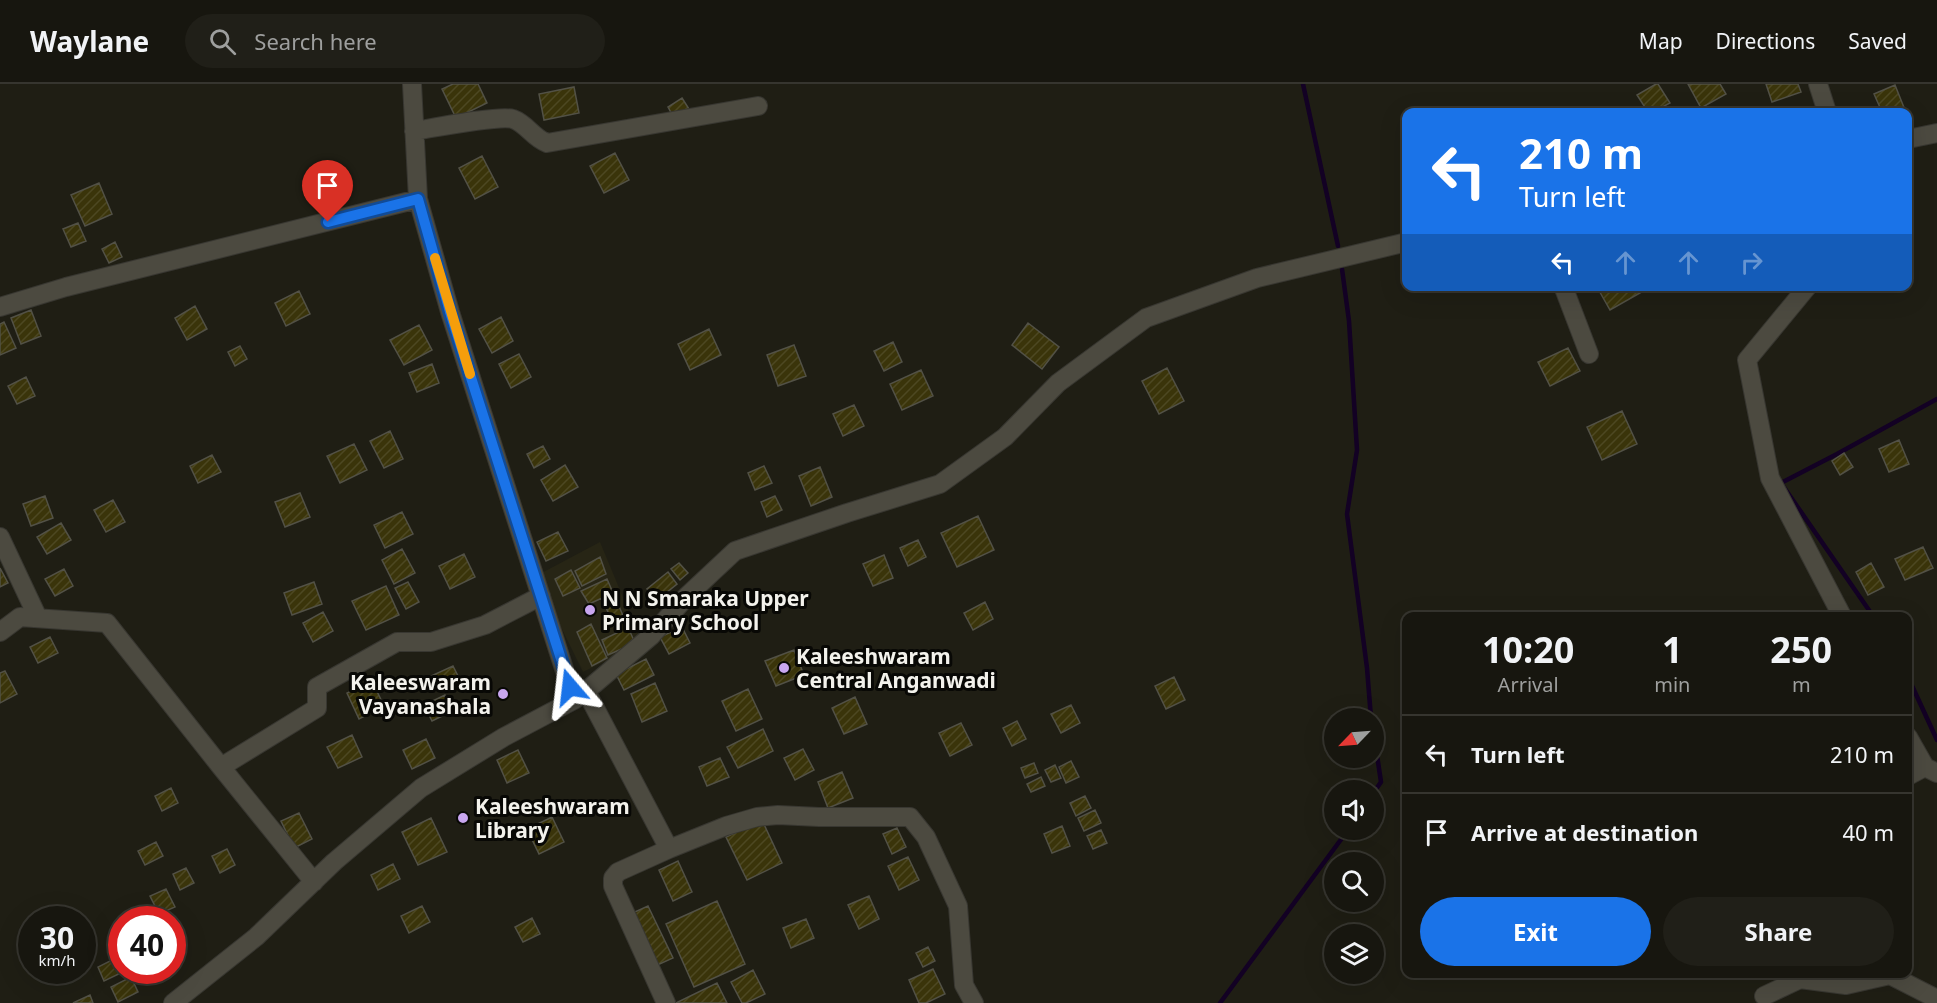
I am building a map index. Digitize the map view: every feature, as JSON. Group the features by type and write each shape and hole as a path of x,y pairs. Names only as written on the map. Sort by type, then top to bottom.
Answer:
{"street":[{"path":"412,84 418,199 450,312 541,596 580,695 669,849"},
{"path":"1818,84 1826,108"},
{"path":"414,131 510,118 529,129 540,141 547,143 758,106"},
{"path":"1912,138 1937,133"},
{"path":"0,307 66,287 418,199"},
{"path":"173,1003 256,938 314,882 421,788 504,737 580,695 651,636 688,595 735,551 940,484 1005,437 1058,384 1146,318 1257,278 1402,243"},
{"path":"1565,291 1589,354"},
{"path":"1804,291 1747,360 1770,478 1840,612"},
{"path":"0,537 38,618"},
{"path":"220,767 317,708 317,687 397,642 431,642 485,625 541,596"},
{"path":"0,632 20,617 107,623 314,882"},
{"path":"1912,742 1931,770 1912,775"},
{"path":"666,1003 613,886 614,878 618,872 669,849 734,824 757,817 778,815 910,817 926,837 958,906 964,985 975,1003"},
{"path":"1764,996 1800,979 1846,985 1877,978"},
{"path":"1896,978 1937,999"}],"shaded area":[{"name":"N N Smaraka Upper Primary School","path":"600,542 642,643 583,672 536,576"}],"building":[{"path":"453,84 478,84 487,103 456,118 442,89"},
{"path":"1658,84 1670,103 1661,108 1645,108 1637,95"},
{"path":"1688,84 1720,84 1726,94 1701,108"},
{"path":"1766,84 1798,84 1801,92 1772,102"},
{"path":"1895,85 1904,108 1880,108 1874,94"},
{"path":"574,87 579,113 544,120 539,94"},
{"path":"682,98 689,109 674,118 668,107"},
{"path":"615,153 629,180 604,193 590,166"},
{"path":"482,156 498,187 475,199 459,168"},
{"path":"99,183 112,214 85,226 71,195"},
{"path":"78,223 86,241 71,247 63,229"},
{"path":"115,242 122,257 109,263 102,249"},
{"path":"299,291 310,314 286,326 275,303"},
{"path":"1599,291 1643,291 1610,310"},
{"path":"195,306 207,329 187,340 175,318"},
{"path":"31,310 41,336 21,344 11,318"},
{"path":"501,317 513,341 492,353 479,329"},
{"path":"4,322 16,348 0,355 0,324"},
{"path":"1028,323 1059,347 1042,369 1012,345"},
{"path":"419,325 432,350 404,365 390,340"},
{"path":"709,329 721,355 690,370 678,344"},
{"path":"893,342 902,362 884,371 874,351"},
{"path":"794,345 806,376 778,386 767,355"},
{"path":"240,346 247,359 235,366 228,352"},
{"path":"1568,348 1580,371 1550,386 1538,362"},
{"path":"519,354 531,377 511,388 499,364"},
{"path":"432,364 439,383 417,392 409,373"},
{"path":"1167,368 1184,401 1159,414 1142,381"},
{"path":"921,370 933,396 902,410 890,384"},
{"path":"26,377 35,396 17,404 8,386"},
{"path":"854,405 864,426 843,436 833,414"},
{"path":"1622,411 1637,444 1602,460 1587,427"},
{"path":"390,431 403,459 384,468 370,441"},
{"path":"1899,440 1909,464 1889,472 1879,449"},
{"path":"354,444 367,470 340,483 327,456"},
{"path":"543,446 550,459 534,468 527,454"},
{"path":"1844,453 1853,467 1840,475 1832,461"},
{"path":"212,455 221,472 198,483 190,466"},
{"path":"565,465 578,487 553,501 541,480"},
{"path":"764,466 772,483 755,490 748,473"},
{"path":"820,467 832,497 811,506 799,476"},
{"path":"300,493 310,517 285,527 275,502"},
{"path":"45,496 53,518 31,526 23,504"},
{"path":"775,496 782,510 767,517 761,502"},
{"path":"113,500 125,522 106,532 94,510"},
{"path":"402,512 413,534 385,548 374,525"},
{"path":"978,516 994,550 957,567 941,533"},
{"path":"61,523 71,540 47,554 37,537"},
{"path":"558,532 568,551 546,561 537,542"},
{"path":"918,540 926,557 908,566 900,548"},
{"path":"1923,547 1933,568 1905,580 1895,559"},
{"path":"402,549 415,573 394,584 382,560"},
{"path":"464,554 475,577 450,589 439,566"},
{"path":"884,555 893,578 873,586 863,564"},
{"path":"600,557 606,574 582,586 575,571"},
{"path":"679,563 688,573 680,580 671,569"},
{"path":"1871,563 1884,587 1868,595 1856,572"},
{"path":"0,568 8,583 0,587"},
{"path":"64,569 73,586 55,596 45,579"},
{"path":"571,570 580,588 563,596 555,579"},
{"path":"668,572 677,584 656,601 647,589"},
{"path":"607,579 635,643 608,655 602,640 617,633 602,598 589,604 581,591"},
{"path":"314,582 322,604 292,615 284,593"},
{"path":"408,582 419,602 406,609 395,588"},
{"path":"386,586 399,615 366,630 352,601"},
{"path":"985,602 993,619 973,630 964,613"},
{"path":"323,612 333,631 313,642 303,623"},
{"path":"591,624 607,658 592,666 577,632"},
{"path":"682,627 690,643 669,654 660,637"},
{"path":"50,637 58,653 38,663 30,647"},
{"path":"794,650 804,675 776,686 765,661"},
{"path":"646,659 654,675 624,690 616,674"},
{"path":"453,666 460,680 438,690 431,676"},
{"path":"5,671 17,694 0,703 0,673"},
{"path":"1174,677 1185,700 1166,709 1155,686"},
{"path":"372,681 384,706 359,719 347,693"},
{"path":"655,683 667,711 642,722 631,694"},
{"path":"748,689 762,719 736,731 722,701"},
{"path":"445,695 453,711 432,721 424,705"},
{"path":"855,697 867,724 844,734 832,708"},
{"path":"1071,705 1080,723 1061,733 1051,714"},
{"path":"1017,721 1026,739 1012,746 1003,728"},
{"path":"961,723 972,745 950,756 939,733"},
{"path":"763,729 773,751 738,768 727,747"},
{"path":"352,735 362,757 338,768 327,747"},
{"path":"426,739 435,758 412,769 403,750"},
{"path":"803,749 814,770 795,780 784,758"},
{"path":"518,750 529,773 507,783 497,760"},
{"path":"720,758 729,777 707,786 699,767"},
{"path":"1071,761 1079,777 1066,783 1059,767"},
{"path":"1034,763 1038,773 1025,778 1021,768"},
{"path":"1055,765 1061,778 1051,782 1045,770"},
{"path":"842,772 853,798 828,808 818,782"},
{"path":"1041,777 1045,786 1031,792 1027,784"},
{"path":"171,788 178,803 162,811 155,796"},
{"path":"1085,796 1091,808 1076,816 1070,803"},
{"path":"1095,810 1101,823 1084,831 1078,818"},
{"path":"299,813 312,839 294,848 281,821"},
{"path":"552,817 564,842 539,854 527,829"},
{"path":"431,818 447,852 418,865 402,832"},
{"path":"762,820 782,863 747,880 726,837"},
{"path":"1062,826 1070,846 1052,853 1044,834"},
{"path":"897,828 906,847 892,854 883,834"},
{"path":"1101,830 1107,843 1093,849 1087,836"},
{"path":"156,842 163,856 145,865 138,851"},
{"path":"227,849 235,865 220,873 212,856"},
{"path":"908,857 919,880 899,890 888,866"},
{"path":"678,861 692,892 673,901 659,870"},
{"path":"393,864 400,879 378,890 371,875"},
{"path":"186,868 194,883 180,890 173,874"},
{"path":"166,889 174,906 155,906 150,896"},
{"path":"869,896 879,919 859,929 848,905"},
{"path":"717,901 745,964 694,987 666,924"},
{"path":"422,906 430,922 409,933 401,916"},
{"path":"648,906 673,958 653,967 628,915"},
{"path":"532,918 540,934 523,942 515,927"},
{"path":"806,919 814,938 791,948 783,928"},
{"path":"928,947 935,961 923,967 916,953"},
{"path":"108,962 108,979 104,981 98,967"},
{"path":"933,969 945,994 926,1003 919,1003 909,980"},
{"path":"753,970 765,994 742,1003 731,982"},
{"path":"717,983 727,1003 676,1003"},
{"path":"117,984 134,984 138,992 118,1002 111,987"},
{"path":"90,995 93,1003 73,1003"}],"waterway":[{"path":"1303,84 1338,246"},
{"path":"1342,269 1349,321 1357,450 1347,514 1370,708"},
{"path":"1870,612 1781,483 1937,399"},
{"path":"1912,686 1937,740"},
{"path":"1379,768 1381,780"},
{"path":"1220,1003 1341,840"}],"slow traffic":[{"path":"435,258 470,374"}],"place":[{"name":"N N Smaraka Upper Primary School","path":"590,610"},
{"name":"Kaleeshwaram Central Anganwadi","path":"784,668"},
{"name":"Kaleeswaram Vayanashala","path":"503,694"},
{"name":"Kaleeshwaram Library","path":"463,818"}],"route":[{"path":"328,222 418,199 450,312 570,687"}]}
